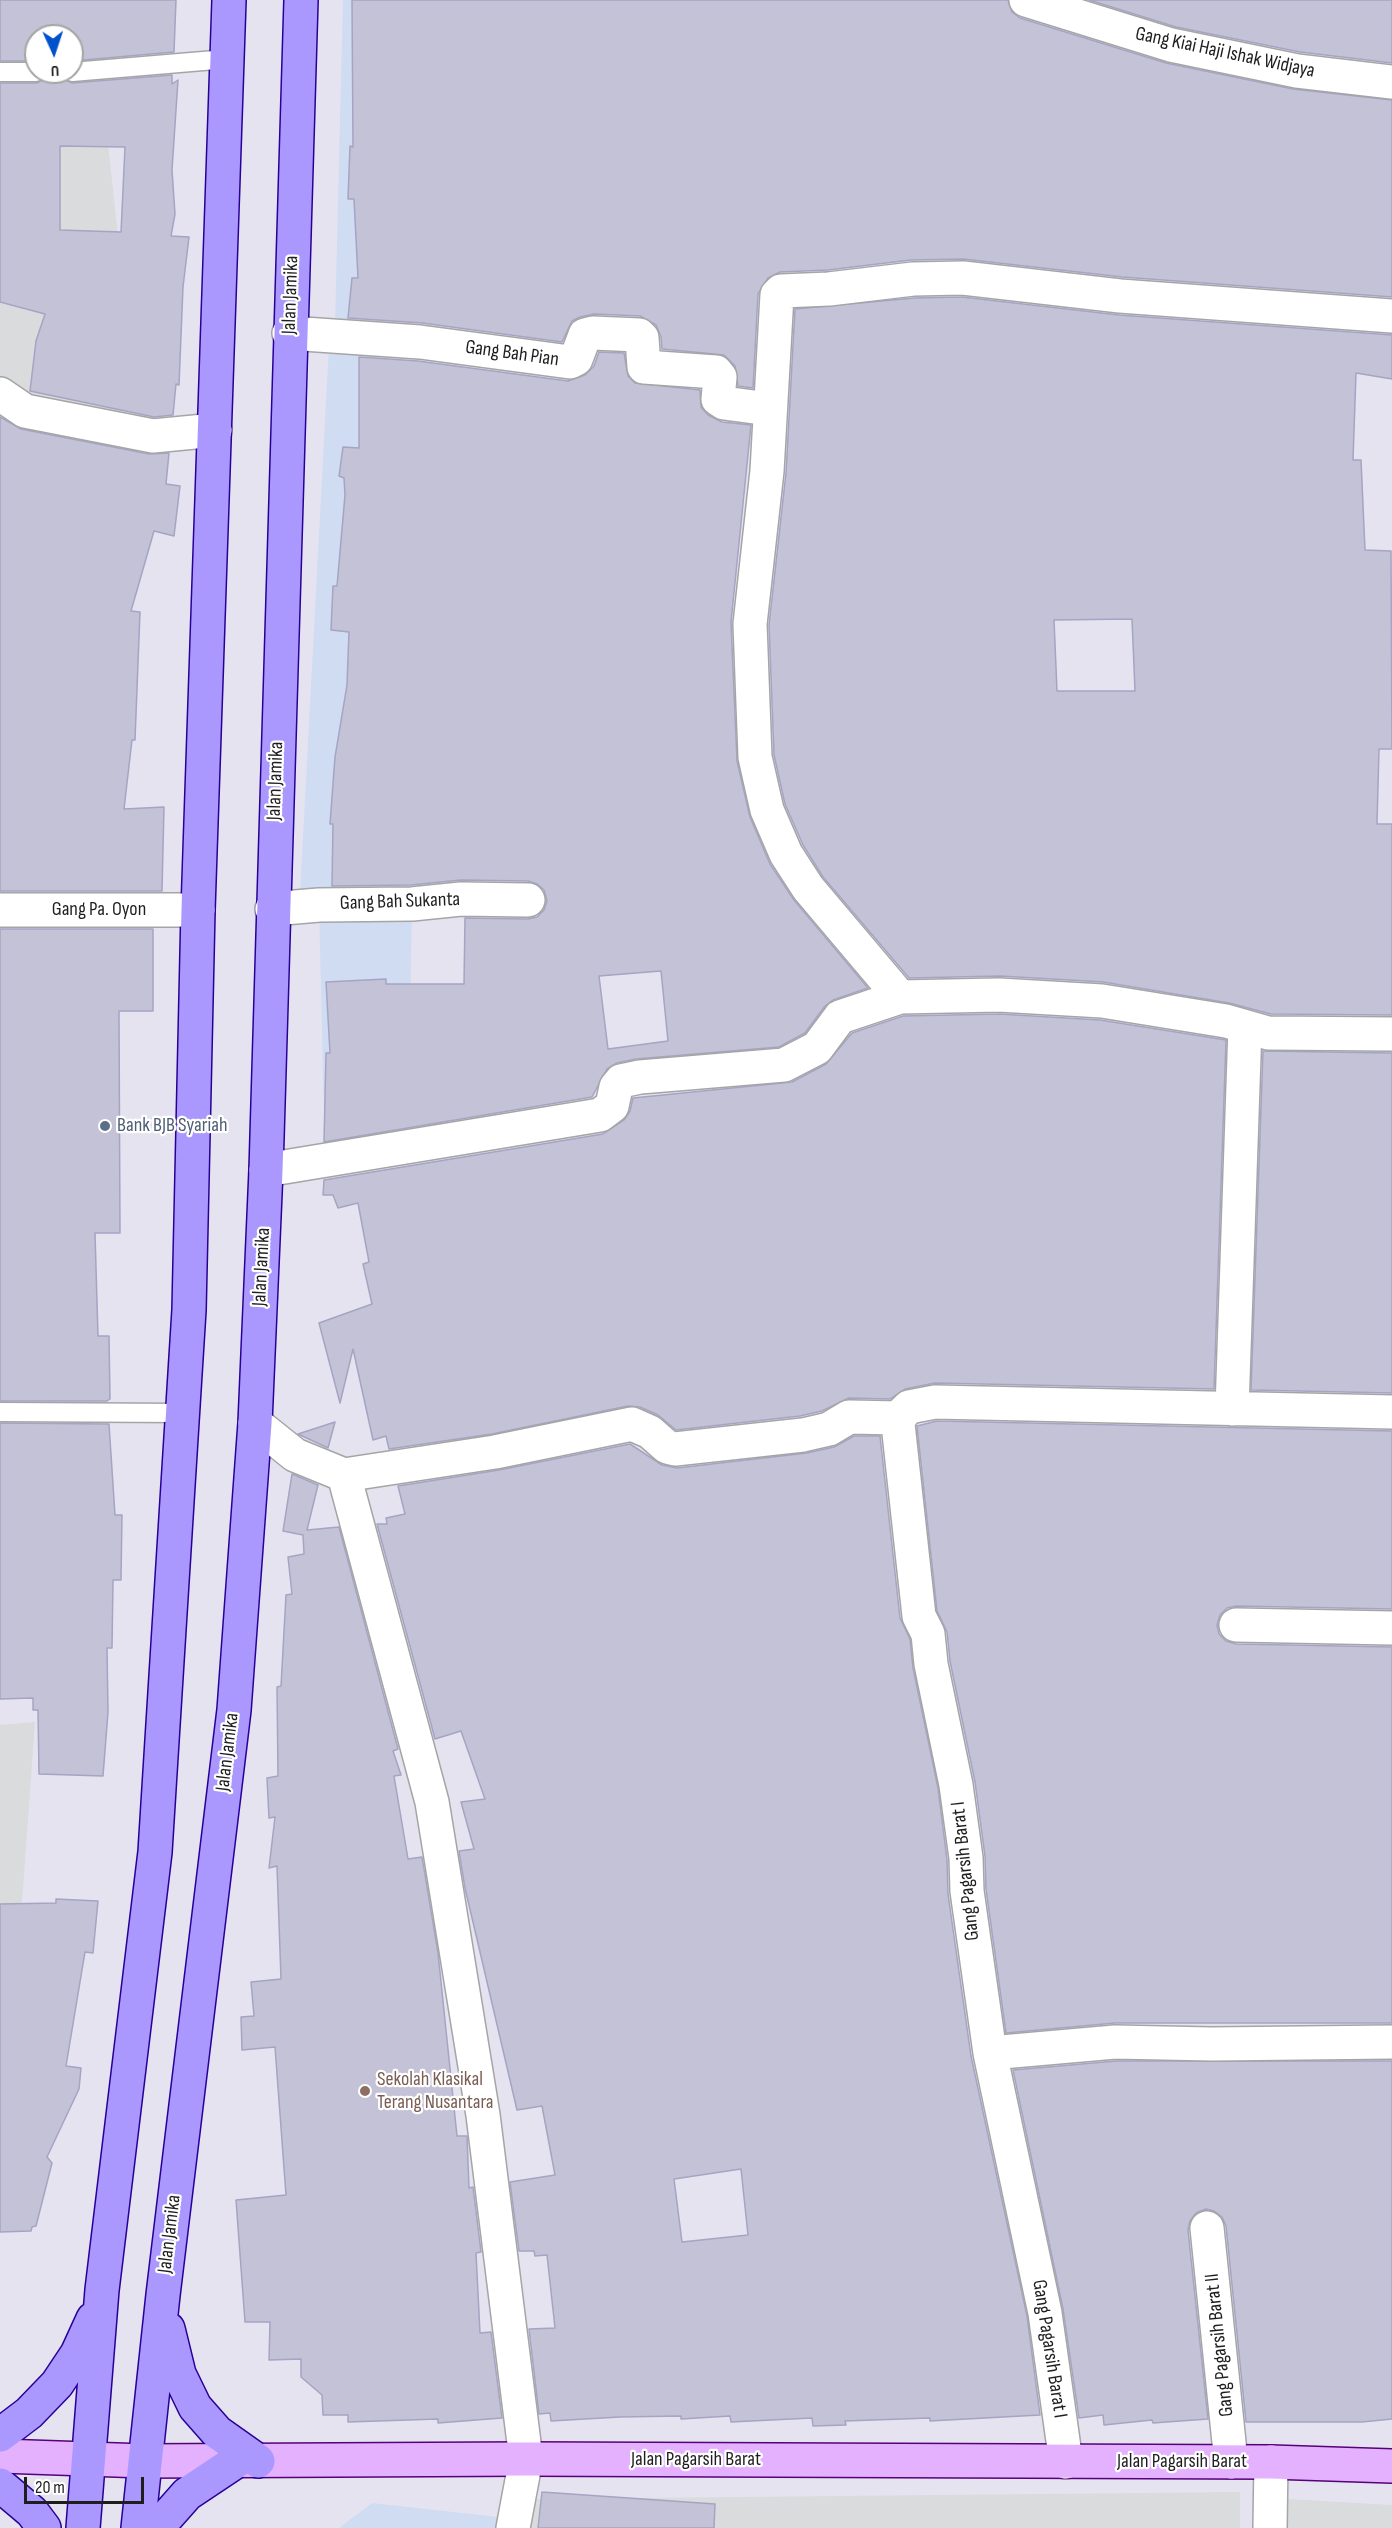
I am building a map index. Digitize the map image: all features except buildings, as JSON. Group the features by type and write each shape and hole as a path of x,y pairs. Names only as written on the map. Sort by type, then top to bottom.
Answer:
{"main road":[{"path":"83,2528 102,2290 155,1852 189,1310 198,910 229,0"},
{"name":"Jalan Jamika","path":"138,2528 163,2295 234,1710 255,1423 266,1170 289,333 301,0"},
{"path":"0,2435 36,2406 67,2369 86,2337 102,2290"},
{"path":"157,2528 174,2506 199,2484 248,2461 217,2432 189,2396 174,2359 163,2295"},
{"path":"0,2485 32,2512 44,2528"}],"street":[{"name":"Gang Kiai Haji Ishak Widjaya","path":"1026,0 1171,45 1297,71 1392,82"},
{"path":"900,997 819,902 786,854 767,810 755,757 750,624 767,471 777,295 785,290 829,289 913,279 963,278 1120,296 1392,316"},
{"name":"Gang Bah Pian","path":"289,333 420,342 570,362 576,359 585,335 593,333 639,335 642,338 644,367 716,372 720,377 718,399 724,403 769,409"},
{"path":"0,394 25,411 153,436 214,430"},
{"name":"Gang Bah Sukanta","path":"272,909 319,904 412,904 461,899 528,900"},
{"name":"Gang Pa. Oyon","path":"0,910 198,910"},
{"path":"266,1170 600,1115 612,1106 616,1087 621,1081 640,1077 784,1065 817,1048 840,1017 900,997 999,995 1102,1001 1226,1022 1268,1033 1392,1034"},
{"path":"1232,1409 1245,1027"},
{"path":"255,1423 295,1455 344,1475 495,1452 632,1424 650,1432 667,1447 675,1449 803,1435 829,1429 849,1418 900,1418 909,1407 935,1402 1034,1406 1392,1412"},
{"name":"Gang Pagarsih Barat I","path":"900,1418 910,1550 919,1616 928,1634 931,1664 956,1785 966,1858 967,1892 990,2053 1045,2313 1066,2462"},
{"path":"344,1475 432,1802 483,2115 526,2459 513,2528"},
{"path":"1236,1625 1392,1628"},
{"path":"990,2053 1115,2042 1212,2044 1392,2042"},
{"name":"Gang Pagarsih Barat II","path":"1207,2228 1231,2462"},
{"name":"Jalan Pagarsih Barat","path":"0,2456 145,2461 526,2459 1271,2462 1392,2466"},
{"path":"1270,2528 1271,2462"}],"lane":[{"path":"84,71 227,59"},
{"path":"0,72 24,72"},
{"path":"0,1412 183,1413"}],"shaded area":[{"path":"0,0 89,0 102,87 123,283 121,419 31,431 0,803"},
{"path":"343,0 400,0 411,235 395,324 335,324"},
{"path":"329,346 459,374 453,770 437,900 300,893"},
{"path":"412,904 409,1074 398,1148 325,1160 319,905"},
{"path":"35,1722 16,1985 0,1983 0,1725"},
{"path":"1240,2492 1240,2528 530,2528 535,2499"},
{"path":"1288,2499 1392,2505 1392,2528 1288,2528"},
{"path":"372,2503 498,2517 497,2528 339,2528"}],"place":[{"name":"Bank BJB Syariah","path":"105,1126"},
{"name":"Sekolah Klasikal Terang Nusantara","path":"365,2091"}]}
